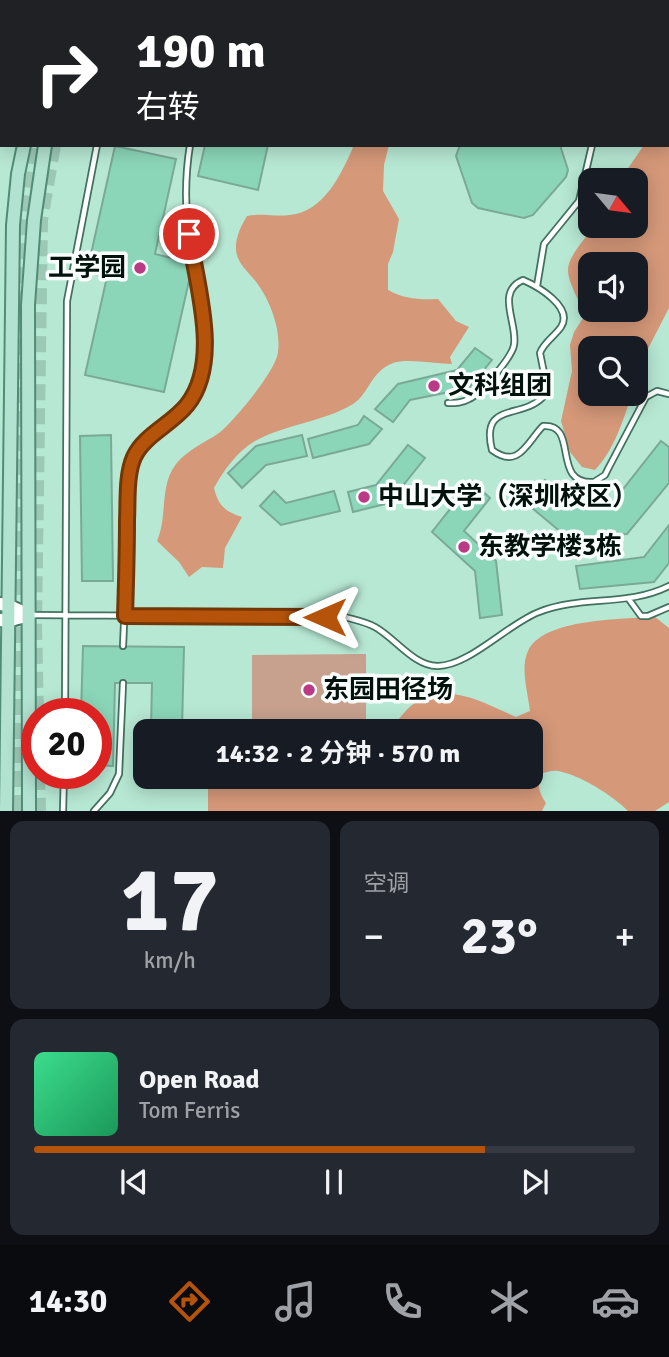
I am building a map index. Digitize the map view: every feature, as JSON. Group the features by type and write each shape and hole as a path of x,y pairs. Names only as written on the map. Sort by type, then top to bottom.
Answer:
{"main road":[{"path":"6,811 4,605 13,225 24,147"},
{"path":"29,811 28,305 34,220 45,147"},
{"path":"4,605 29,614"},
{"path":"4,620 29,614"}],"lane":[{"path":"65,698 67,301 97,147"},
{"path":"123,646 128,487 133,458 143,444 179,415 192,398 201,376 205,342 203,316 186,212 186,170 190,147"},
{"path":"537,286 544,244 579,201 592,147"},
{"path":"448,403 460,403 473,398 507,360 514,344 508,298 516,283 523,280 537,286 560,307 564,315 561,327 546,342 540,353 546,390 543,397 538,403 501,415 493,421 489,437 492,450 499,455 516,455 526,449 543,426 550,426 557,429 561,435 571,473 580,480 594,482 605,475 610,467 646,397 657,391 669,394"},
{"path":"29,614 345,617 375,627 422,662 434,667 456,663 538,612 572,603 648,595 669,586"},
{"path":"628,598 641,616 648,616 669,607"},
{"path":"94,811 110,793 120,774 123,683"},
{"path":"63,811 64,789"}],"shaded area":[{"path":"353,147 388,147 384,165 383,191 399,219 388,264 388,290 412,298 438,299 456,321 469,327 450,357 452,364 414,361 393,363 380,371 353,404 330,415 280,430 244,449 214,488 223,507 242,517 225,548 223,568 202,567 189,577 179,562 157,541 167,482 176,464 185,455 219,433 234,418 270,371 278,352 278,335 271,309 236,252 240,230 247,216 290,215 313,207 330,189"},
{"path":"643,147 669,147 669,308 648,349 648,336 578,336 578,406 628,406 618,434 595,470 582,467 570,452 561,421 572,371 570,345 580,322 648,322 648,252 578,252 578,299 568,268 585,238 648,238 648,168 628,168"},
{"path":"655,617 669,628 669,802 655,811 628,811 595,786 567,773 550,771 543,773 543,719 399,719 415,703 441,694 466,697 516,717 530,711 525,665 528,651 536,640 567,626 605,620"},
{"name":"东园田径场","path":"366,654 366,719 252,719 252,655"},
{"path":"208,789 539,789 546,803 542,811 208,811"}],"building":[{"name":"工学园","path":"115,147 176,159 155,254 193,263 164,392 85,375 107,277 87,272"},
{"path":"205,147 268,147 258,190 198,176"},
{"path":"459,147 561,147 568,170 566,177 533,215 524,218 478,208 472,203 456,156"},
{"name":"文科组团","path":"475,348 492,360 469,388 410,400 393,422 375,409 398,384 457,370"},
{"name":"文科组团","path":"364,416 382,429 369,444 313,458 308,439 358,425"},
{"path":"111,435 113,581 82,581 80,436"},
{"path":"302,435 307,456 266,465 242,488 228,473 256,446"},
{"path":"661,441 669,447 669,483 627,534 568,538 526,503 545,480 576,505 612,503"},
{"name":"文科组团","path":"408,445 425,458 389,503 353,512 348,492 376,485"},
{"name":"东教学楼3栋","path":"472,481 490,498 464,531 496,561 502,615 480,618 475,571 432,532"},
{"path":"274,491 286,503 334,491 340,511 281,525 260,506"},
{"path":"669,525 669,563 654,582 580,589 576,566 644,557"},
{"path":"83,646 184,647 182,719 151,719 152,683 115,683 113,766 112,698 81,698"}],"tunnel":[{"path":"22,811 18,399 21,233 35,147"},
{"path":"36,698 34,624 40,220 53,147"},
{"path":"37,789 38,811"}],"place":[{"name":"工学园","path":"140,268"},
{"name":"文科组团","path":"434,386"},
{"name":"中山大学（深圳校区）","path":"364,497"},
{"name":"东教学楼3栋","path":"464,547"},
{"name":"东园田径场","path":"309,690"}],"route":[{"path":"189,234 203,316 205,342 201,376 192,398 179,415 143,444 133,458 128,487 125,616 325,617"}]}
